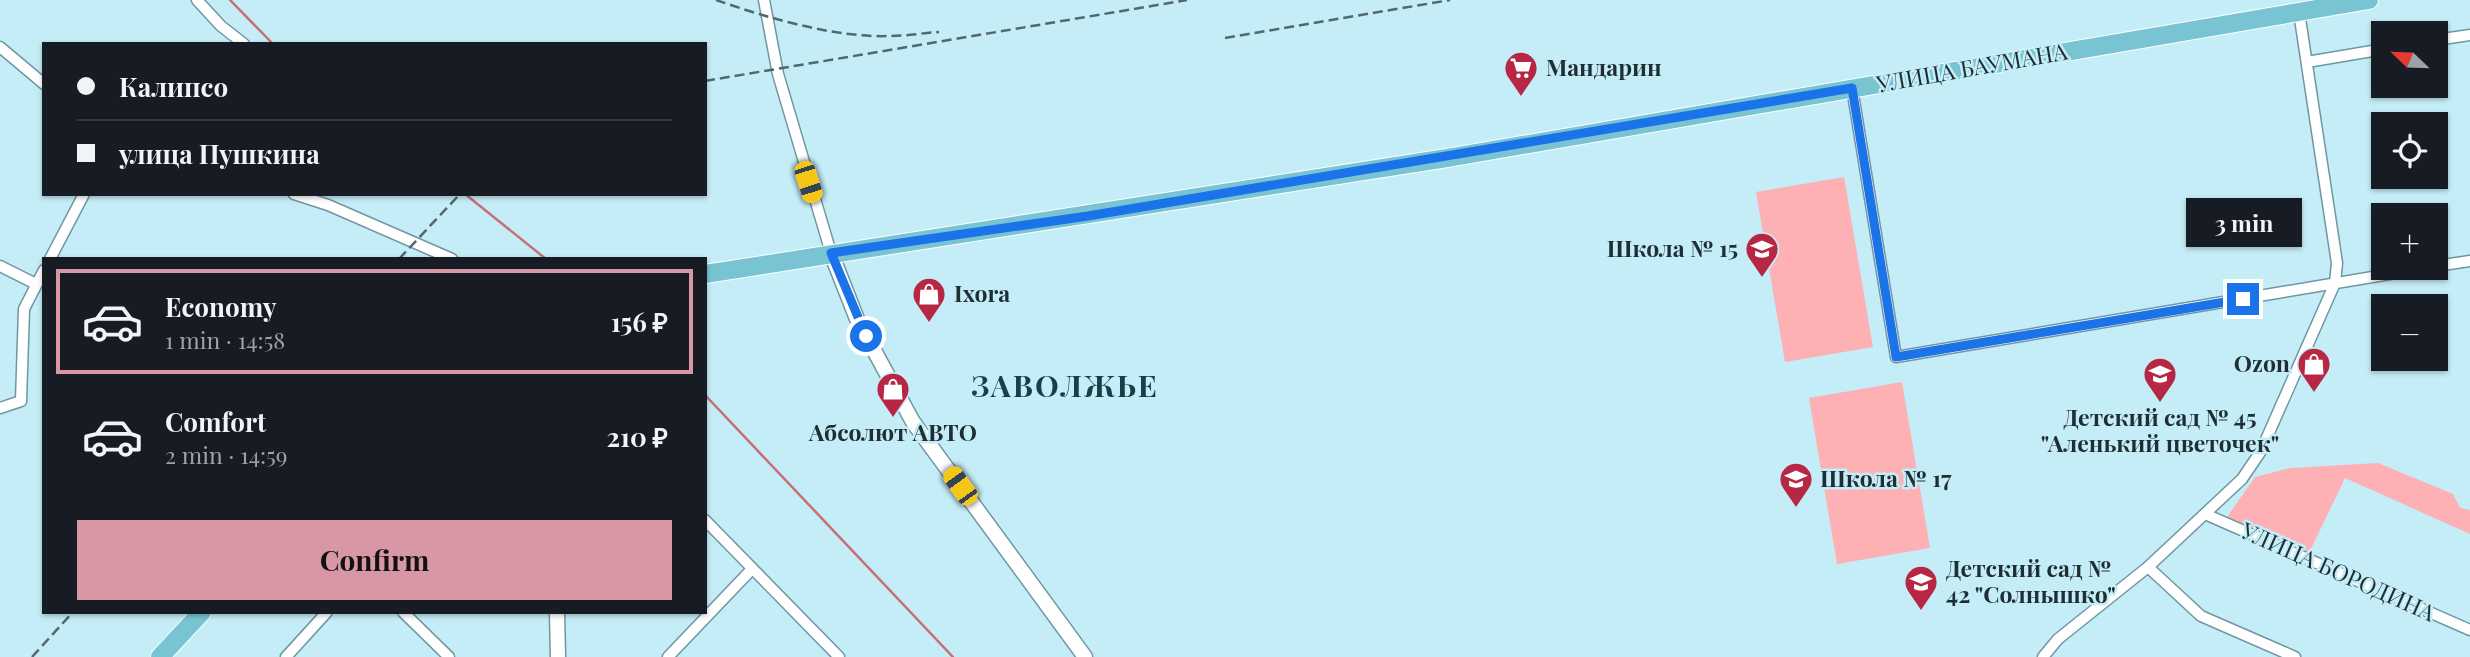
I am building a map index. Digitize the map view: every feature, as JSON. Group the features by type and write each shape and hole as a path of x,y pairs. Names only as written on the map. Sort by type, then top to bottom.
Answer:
{"main road":[{"name":"УЛИЦА БАУМАНА","path":"707,274 1075,218 2369,0"},
{"path":"160,657 200,614"}],"street":[{"path":"197,0 221,26 241,42"},
{"path":"764,0 776,68 831,253 857,319 913,422 1085,657"},
{"path":"2043,657 2058,639 2148,567 2242,479 2261,451 2335,283 2337,263 2299,12"},
{"path":"2448,38 2470,35"},
{"path":"0,47 42,82"},
{"path":"2306,62 2371,51"},
{"path":"1852,88 1896,357 2371,277"},
{"path":"51,257 83,196"},
{"path":"300,196 328,205 447,257"},
{"path":"328,205 333,196"},
{"path":"2448,264 2470,261"},
{"path":"0,266 36,284"},
{"path":"0,408 21,401 24,309 42,274"},
{"name":"УЛИЦА БОРОДИНА","path":"2205,513 2470,630"},
{"path":"707,522 839,657"},
{"path":"2148,567 2201,615 2295,657"},
{"path":"668,657 752,569"},
{"path":"286,657 325,614"},
{"path":"405,614 449,657"},
{"path":"557,614 558,657"}],"shaded area":[{"path":"1844,177 1873,347 1785,362 1756,192"},
{"path":"1902,382 1930,548 1837,564 1809,398"},
{"path":"2378,463 2453,494 2460,508 2470,510 2470,534 2345,478 2309,553 2227,517 2255,477 2290,468"}],"waterway":[{"path":"230,0 271,42"},
{"path":"467,196 544,257"},
{"path":"707,397 953,657"}],"railway":[{"path":"716,0 779,20 847,34 890,36 939,32"},
{"path":"707,81 1187,0"},
{"path":"1225,38 1450,0"},
{"path":"401,257 458,196"},
{"path":"32,657 71,614"}],"place":[{"name":"Мандарин","path":"1521,98"},
{"name":"Школа № 15","path":"1762,279"},
{"name":"Ixora","path":"929,324"},
{"name":"Ozon","path":"2314,394"},
{"name":"Детский сад № 45 \"Аленький цветочек\"","path":"2160,404"},
{"name":"Абсолют АВТО","path":"893,419"},
{"name":"Школа № 17","path":"1796,509"},
{"name":"Детский сад № 42 \"Солнышко\"","path":"1921,612"}],"district":[{"name":"ЗАВОЛЖЬЕ","path":"1065,387"}],"route":[{"path":"866,336 831,253 1088,216 1447,158 1852,88 1896,357 2243,299"}]}
